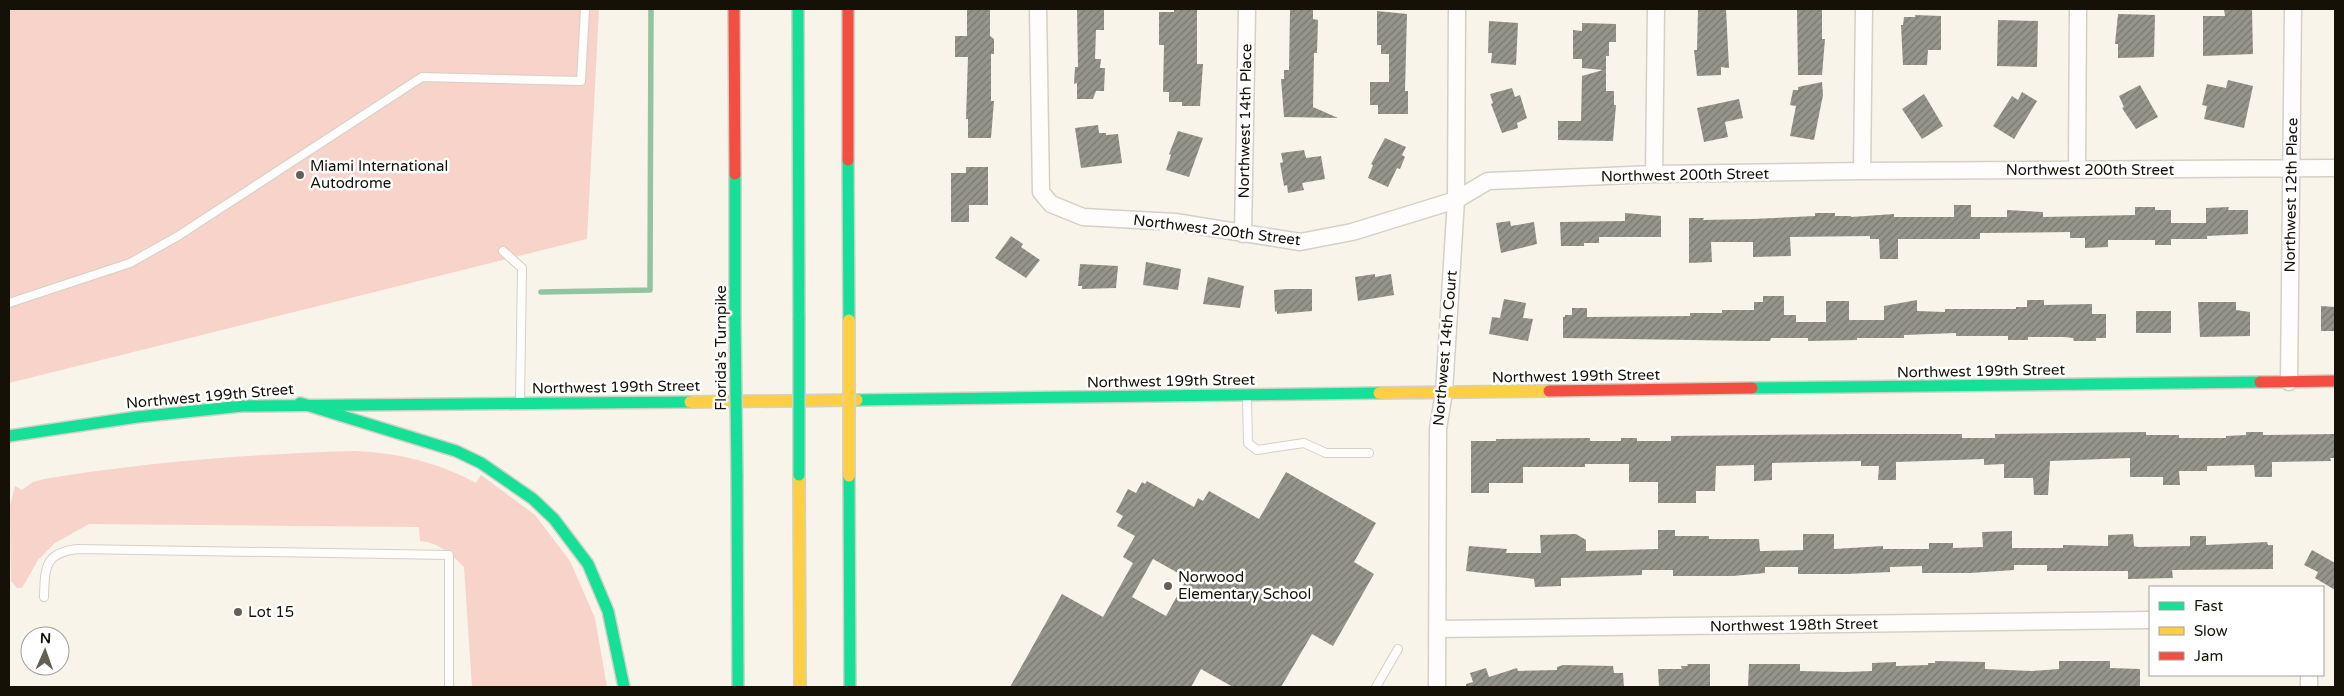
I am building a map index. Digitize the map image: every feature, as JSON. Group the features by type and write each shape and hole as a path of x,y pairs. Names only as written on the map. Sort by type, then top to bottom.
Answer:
{"main road":[{"name":"Florida's Turnpike","path":"734,9 738,687"},
{"path":"798,9 800,687"},
{"path":"848,9 850,687"},
{"name":"Northwest 199th Street","path":"9,436 216,408 300,403 520,404 2335,381"},
{"path":"300,403 456,451 482,463 534,500 554,518 588,564 608,611 624,687"}],"street":[{"name":"Northwest 200th Street","path":"1038,9 1041,192 1051,204 1083,217 1175,222 1300,242 1352,232 1456,200 1488,181 1654,174 2335,168"},
{"name":"Northwest 14th Place","path":"1243,234 1247,9"},
{"name":"Northwest 14th Court","path":"1437,687 1438,429 1444,392 1456,200 1457,9"},
{"path":"1654,174 1656,9"},
{"path":"1862,171 1864,9"},
{"path":"2076,169 2078,9"},
{"name":"Northwest 12th Place","path":"2289,382 2293,9"},
{"name":"Northwest 198th Street","path":"1438,629 2149,620"}],"lane":[{"path":"9,303 130,263 178,236 422,77 581,81 585,9"},
{"path":"503,251 522,268 520,404"},
{"path":"1247,395 1248,443 1257,450 1304,443 1326,453 1369,453"},
{"path":"44,597 45,570 52,558 62,551 77,549 449,555 449,687"},
{"path":"1376,687 1398,649"}],"shaded area":[{"name":"Miami International Autodrome","path":"9,9 599,9 587,239 9,383"},
{"path":"355,451 402,456 447,469 476,483 481,475 535,515 570,561 595,618 607,687 472,687 464,567 444,550 433,544 420,541 419,527 89,524 55,543 38,560 22,588 17,588 11,581 10,506 15,486 22,490 33,482 44,479 160,463 277,454"}],"building":[{"path":"967,9 990,9 990,36 994,39 994,54 991,54 991,101 994,101 991,138 968,138 968,119 966,119 968,57 955,57 955,36 967,36"},
{"path":"1077,9 1104,9 1104,30 1096,30 1095,59 1101,59 1100,68 1105,68 1104,91 1096,91 1093,99 1077,99 1077,83 1074,84 1075,67 1078,67"},
{"path":"1174,9 1197,9 1197,64 1203,64 1200,106 1182,106 1182,102 1169,102 1169,92 1163,92 1164,45 1159,45 1159,12 1174,12"},
{"path":"1698,9 1726,9 1729,68 1721,67 1721,75 1697,76 1694,50 1697,50"},
{"path":"1797,9 1822,9 1822,39 1825,39 1822,75 1798,75"},
{"path":"2224,9 2252,9 2253,54 2203,56 2203,16 2225,16"},
{"path":"1290,10 1313,10 1313,19 1318,20 1317,53 1314,53 1313,107 1338,118 1284,117 1281,79 1284,79 1284,70 1289,70"},
{"path":"1377,11 1407,14 1405,91 1408,91 1408,114 1378,114 1378,105 1370,105 1370,82 1389,82 1389,54 1381,54 1381,45 1377,45"},
{"path":"2118,14 2155,15 2154,57 2118,58 2118,44 2115,44"},
{"path":"1915,15 1941,16 1941,50 1928,50 1927,65 1903,65 1901,25 1903,25 1904,17 1915,17"},
{"path":"1998,20 2038,21 2037,67 1997,66"},
{"path":"1489,21 1518,23 1516,65 1491,63 1492,53 1488,53"},
{"path":"1582,23 1616,24 1616,42 1609,42 1609,56 1606,56 1606,91 1614,91 1614,105 1616,105 1613,141 1558,140 1558,121 1581,121 1582,76 1603,70 1582,68 1582,59 1573,59 1573,30 1582,31"},
{"path":"2228,80 2253,86 2244,128 2204,119 2207,106 2202,105 2207,84 2226,88"},
{"path":"1822,82 1823,95 1814,140 1790,136 1796,106 1790,105 1793,90 1798,90 1798,87"},
{"path":"2140,85 2158,117 2136,129 2122,108 2124,107 2119,96"},
{"path":"1512,88 1515,97 1520,95 1527,118 1517,123 1518,128 1502,133 1491,104 1493,103 1490,94"},
{"path":"2022,92 2037,101 2014,139 1993,126 2012,96 2018,100"},
{"path":"1924,94 1943,126 1922,139 1902,109"},
{"path":"1739,99 1743,118 1725,122 1728,137 1704,142 1697,108"},
{"path":"1098,125 1099,133 1106,133 1106,135 1118,134 1122,163 1081,168 1075,128"},
{"path":"1178,131 1203,138 1189,177 1166,170 1171,155 1169,154"},
{"path":"1385,138 1406,147 1402,155 1405,157 1400,169 1397,168 1388,187 1368,178 1373,165 1371,164"},
{"path":"1304,150 1306,158 1321,156 1325,179 1302,183 1304,190 1288,193 1287,185 1284,186 1280,163 1283,162 1281,153"},
{"path":"966,167 988,167 988,205 969,205 969,222 951,222 951,173 966,173"},
{"path":"1954,205 1971,205 1971,217 2007,217 2007,210 2043,212 2043,217 2135,215 2135,207 2155,207 2155,210 2171,210 2171,223 2206,223 2206,208 2229,207 2228,210 2248,210 2248,234 2207,236 2207,239 2171,239 2171,245 2155,245 2155,240 2108,240 2108,247 2085,248 2085,238 2070,238 2070,232 1980,233 1980,239 1898,239 1898,259 1880,259 1879,239 1870,239 1870,236 1790,237 1791,256 1753,257 1753,242 1711,242 1712,262 1689,263 1689,218 1704,218 1703,220 1752,219 1815,216 1815,213 1835,213 1835,216 1851,217 1894,214 1894,217 1954,217"},
{"path":"1625,213 1661,216 1661,237 1599,237 1599,243 1584,243 1584,246 1561,246 1560,222 1625,221"},
{"path":"1510,221 1511,226 1534,222 1537,244 1501,253 1496,223"},
{"path":"1011,236 1023,244 1021,247 1040,260 1026,278 995,258"},
{"path":"1146,262 1181,269 1178,290 1143,285"},
{"path":"1080,264 1118,266 1116,288 1082,289 1082,286 1078,286"},
{"path":"1375,274 1375,277 1391,274 1394,295 1358,301 1355,277"},
{"path":"1208,277 1244,286 1240,308 1203,304"},
{"path":"1312,289 1312,311 1277,314 1277,311 1275,312 1274,290"},
{"path":"1763,296 1784,296 1784,315 1796,315 1796,322 1826,322 1826,301 1849,301 1849,320 1884,320 1884,306 1917,300 1917,311 1945,312 1945,309 2016,309 2016,307 2027,307 2027,300 2044,300 2044,305 2092,304 2092,314 2106,314 2106,338 2096,338 2096,341 2074,341 2073,338 2064,337 2028,337 2028,340 2008,340 2008,336 1956,336 1956,333 1904,335 1904,338 1808,341 1808,338 1771,338 1770,341 1754,341 1563,338 1563,317 1565,315 1572,315 1572,308 1587,308 1587,317 1690,316 1690,313 1722,313 1722,310 1754,310 1754,302 1763,302"},
{"path":"1504,299 1526,303 1523,318 1533,319 1528,341 1489,334 1492,317 1500,318"},
{"path":"2198,302 2236,302 2236,310 2250,312 2250,336 2200,337"},
{"path":"2321,306 2335,307 2335,331 2321,331"},
{"path":"2136,311 2171,311 2171,333 2136,333"},
{"path":"2146,432 2146,435 2179,435 2179,438 2226,438 2226,436 2246,435 2246,432 2263,432 2263,435 2335,434 2335,458 2330,458 2331,461 2272,462 2272,477 2255,477 2254,465 2207,466 2207,471 2179,471 2180,485 2163,485 2163,477 2130,477 2130,458 2050,461 2048,495 2034,495 2033,478 2004,478 2004,464 1984,465 1984,459 1896,462 1896,480 1878,480 1879,466 1861,466 1861,461 1772,463 1772,480 1754,481 1754,465 1716,466 1715,491 1696,491 1696,503 1658,503 1658,482 1629,482 1629,464 1585,464 1585,467 1523,467 1523,483 1489,483 1489,493 1471,493 1471,441 1590,438 1590,441 1621,441 1621,438 1637,438 1637,441 1671,441 1671,436 1859,434 1962,434 1962,438 1995,438 1995,434"},
{"path":"1286,472 1376,523 1354,562 1374,574 1333,646 1312,634 1281,687 1233,687 1201,669 1191,687 1010,687 1062,594 1103,617 1133,563 1123,557 1135,536 1117,526 1123,516 1116,512 1128,489 1136,493 1142,482 1145,484 1147,481 1194,507 1198,498 1203,501 1209,491 1259,519","holes":["1153,559 1187,578 1166,616 1132,597"]},
{"path":"1658,530 1675,530 1675,536 1709,536 1709,539 1759,539 1760,551 1803,550 1803,534 1834,534 1834,549 1883,546 1883,549 1929,549 1929,543 1953,543 1953,548 1983,547 1982,532 2012,531 2012,548 2063,548 2063,545 2108,546 2108,535 2133,534 2134,546 2138,547 2190,546 2190,536 2206,536 2206,545 2267,542 2268,545 2273,545 2273,569 2172,570 2173,578 2128,579 2128,571 2047,571 2047,565 2014,565 2014,570 1970,573 1922,573 1922,566 1890,567 1890,572 1846,574 1798,574 1798,567 1765,567 1765,573 1733,576 1673,576 1673,570 1642,570 1642,575 1561,578 1561,586 1535,587 1534,579 1466,571 1469,546 1507,549 1506,553 1541,553 1540,535 1576,534 1586,540 1586,551 1658,549"},
{"path":"2312,550 2335,563 2335,590 2315,578 2318,572 2304,565"},
{"path":"1935,661 1985,662 1985,669 2031,671 2059,669 2059,661 2110,661 2110,668 2140,669 2140,687 1748,687 1749,664 1800,664 1800,671 1845,672 1872,671 1872,663 1896,662 1896,666 1928,665 1928,663 1935,663"},
{"path":"1687,664 1710,664 1710,687 1659,687 1658,669 1682,669 1681,666 1688,666"},
{"path":"1563,665 1613,666 1614,673 1623,673 1624,687 1466,687 1466,684 1473,682 1470,673 1486,668 1489,677 1517,668 1518,671 1557,670 1557,667"}],"waterway":[{"path":"541,292 650,290 651,9"}],"traffic: fast":[{"path":"798,9 799,320"},
{"path":"848,160 849,320"},
{"path":"735,174 735,320"},
{"path":"735,320 737,476"},
{"path":"799,320 799,475"},
{"path":"1752,388 2260,382"},
{"path":"857,400 1379,393"},
{"path":"9,436 137,417 242,406 690,402"},
{"path":"300,403 456,451 481,463 533,499 554,519 588,564 608,611 624,687"},
{"path":"737,476 738,687"},
{"path":"849,476 850,687"}],"traffic: slow":[{"path":"849,320 849,476"},
{"path":"1379,393 1549,391"},
{"path":"690,402 857,400"},
{"path":"799,475 800,687"}],"traffic: jam":[{"path":"734,9 735,174"},
{"path":"848,9 848,160"},
{"path":"2260,382 2335,381"},
{"path":"1549,391 1752,388"}],"place":[{"name":"Miami International Autodrome","path":"300,175"},
{"name":"Norwood Elementary School","path":"1168,586"},
{"name":"Lot 15","path":"238,612"}]}
